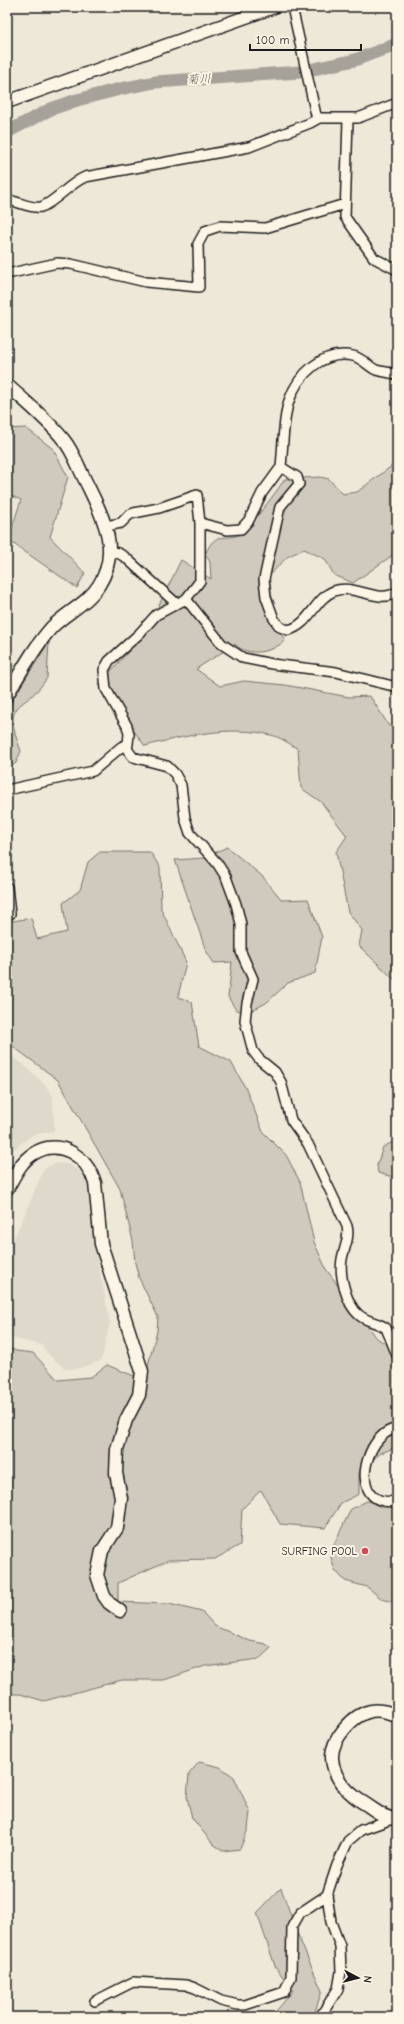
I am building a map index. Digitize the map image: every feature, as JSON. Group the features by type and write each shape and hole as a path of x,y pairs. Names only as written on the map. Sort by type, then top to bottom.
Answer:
{"street":[{"path":"7,102 274,7"},
{"path":"292,7 307,79 316,114 319,118"},
{"path":"7,200 16,200 30,206 42,207 77,180 85,177 249,147 310,124 319,118 358,118 397,103"},
{"path":"348,119 345,217 374,258 397,270"},
{"path":"7,274 57,263 71,264 146,282 199,287 198,244 204,231 220,226 265,228 345,204"},
{"path":"200,523 227,530 241,529 249,520 262,493 281,467 289,402 295,387 314,365 324,359 334,356 354,356 377,370 397,375"},
{"path":"7,384 64,440 106,526 109,551 106,570 99,585 89,597 54,626 42,639 7,695"},
{"path":"281,467 297,477 299,484 280,507 264,579 266,597 274,619 280,627 288,630 294,629 327,594 336,590 356,590 387,597 397,592"},
{"path":"106,526 122,523 129,515 134,513 159,508 197,495 200,523 200,581 186,599 156,615 139,634 108,661 104,670 106,689 127,726 129,734 127,749 133,757 167,766 175,774 181,785 185,818 190,833 217,863 226,877 236,904 241,924 241,952 253,979 247,1003 245,1021 253,1051 259,1059 275,1072 281,1082 291,1120 308,1144 347,1226 348,1238 342,1268 350,1301 361,1317 386,1328 397,1355"},
{"path":"109,551 118,553 125,557 177,604"},
{"path":"186,599 222,644 243,658 272,664 336,672 397,687"},
{"path":"7,790 93,771 121,746 128,744"},
{"path":"7,888 10,914"},
{"path":"7,1189 26,1159 38,1152 54,1148 69,1150 82,1158 92,1174 95,1183 101,1244 142,1371 139,1395 126,1420 117,1449 116,1473 121,1498 118,1522 102,1551 97,1575 104,1596 109,1603 120,1611"},
{"path":"397,1428 384,1434 378,1442 366,1466 365,1477 369,1491 377,1499 385,1502 397,1501"},
{"path":"394,1819 364,1803 345,1787 335,1772 332,1751 339,1738 358,1716 376,1710 397,1716"},
{"path":"320,2017 338,1989 341,1972 340,1946 331,1922 327,1895 337,1865 348,1841 361,1830 394,1819"},
{"path":"95,2001 133,1982 186,1985 221,2001 245,2005 284,1992 291,1977 292,1927 300,1913 327,1895"}],"shaded area":[{"path":"26,428 53,449 68,477 50,537 85,573 77,588 8,540 21,500 7,494 7,429"},
{"path":"397,462 397,552 353,583 334,575 325,559 304,549 287,557 267,578 266,609 285,640 275,648 261,652 246,651 235,644 196,669 220,686 244,681 285,685 349,697 370,696 389,726 397,727 397,982 359,946 362,930 348,912 336,852 347,836 321,802 301,788 298,749 274,736 255,732 239,731 223,731 191,735 145,746 99,684 129,651 157,609 181,560 211,579 210,562 205,554 210,546 217,538 235,536 246,530 285,479 320,477 329,479 343,494 357,492"},
{"path":"49,642 47,678 39,689 18,707 14,713 13,722 15,734 21,751 16,763 7,770 7,714 14,697"},
{"path":"227,847 262,876 282,900 308,899 322,937 315,973 288,983 266,1003 247,1013 236,1010 228,997 232,962 214,963 206,951 175,860 204,858"},
{"path":"100,852 150,852 160,867 161,909 186,962 178,997 192,1002 199,1046 231,1062 246,1089 263,1132 286,1155 300,1182 314,1242 326,1269 375,1337 392,1348 397,1349 397,1447 381,1453 359,1471 359,1494 341,1503 325,1528 280,1524 261,1490 242,1509 240,1545 215,1559 169,1560 118,1583 118,1602 169,1604 202,1612 215,1626 250,1641 266,1644 271,1648 259,1659 205,1666 164,1680 122,1680 44,1701 20,1694 7,1694 7,1347 16,1351 33,1353 58,1380 91,1377 107,1365 144,1380 157,1331 158,1317 139,1278 135,1263 133,1241 120,1189 58,1080 7,1042 7,922 31,918 37,939 67,932 63,903 80,890 88,862"},
{"path":"7,1054 23,1064 46,1086 53,1096 54,1131 32,1135 14,1149 8,1157 7,1166"},
{"path":"397,1140 397,1178 378,1173 377,1165 383,1147"},
{"path":"58,1163 68,1164 82,1172 91,1182 96,1211 95,1248 110,1322 100,1361 81,1368 69,1369 65,1369 47,1353 42,1345 7,1337 7,1249 18,1230 43,1171 48,1166"},
{"name":"SURFING POOL","path":"367,1501 397,1504 397,1603 382,1599 367,1587 345,1581 335,1570 331,1558 334,1544 351,1509"},
{"path":"199,1762 220,1767 234,1777 250,1812 248,1829 240,1849 224,1851 213,1844 192,1818 187,1797 189,1774"},
{"path":"281,1888 300,1940 322,1991 313,2017 271,2017 293,1991 275,1966 257,1913"}],"waterway":[{"name":"菊川","path":"7,132 51,109 77,100 120,89 155,82 300,72 355,60 397,44"}],"place":[{"name":"SURFING POOL","path":"365,1551"}]}
